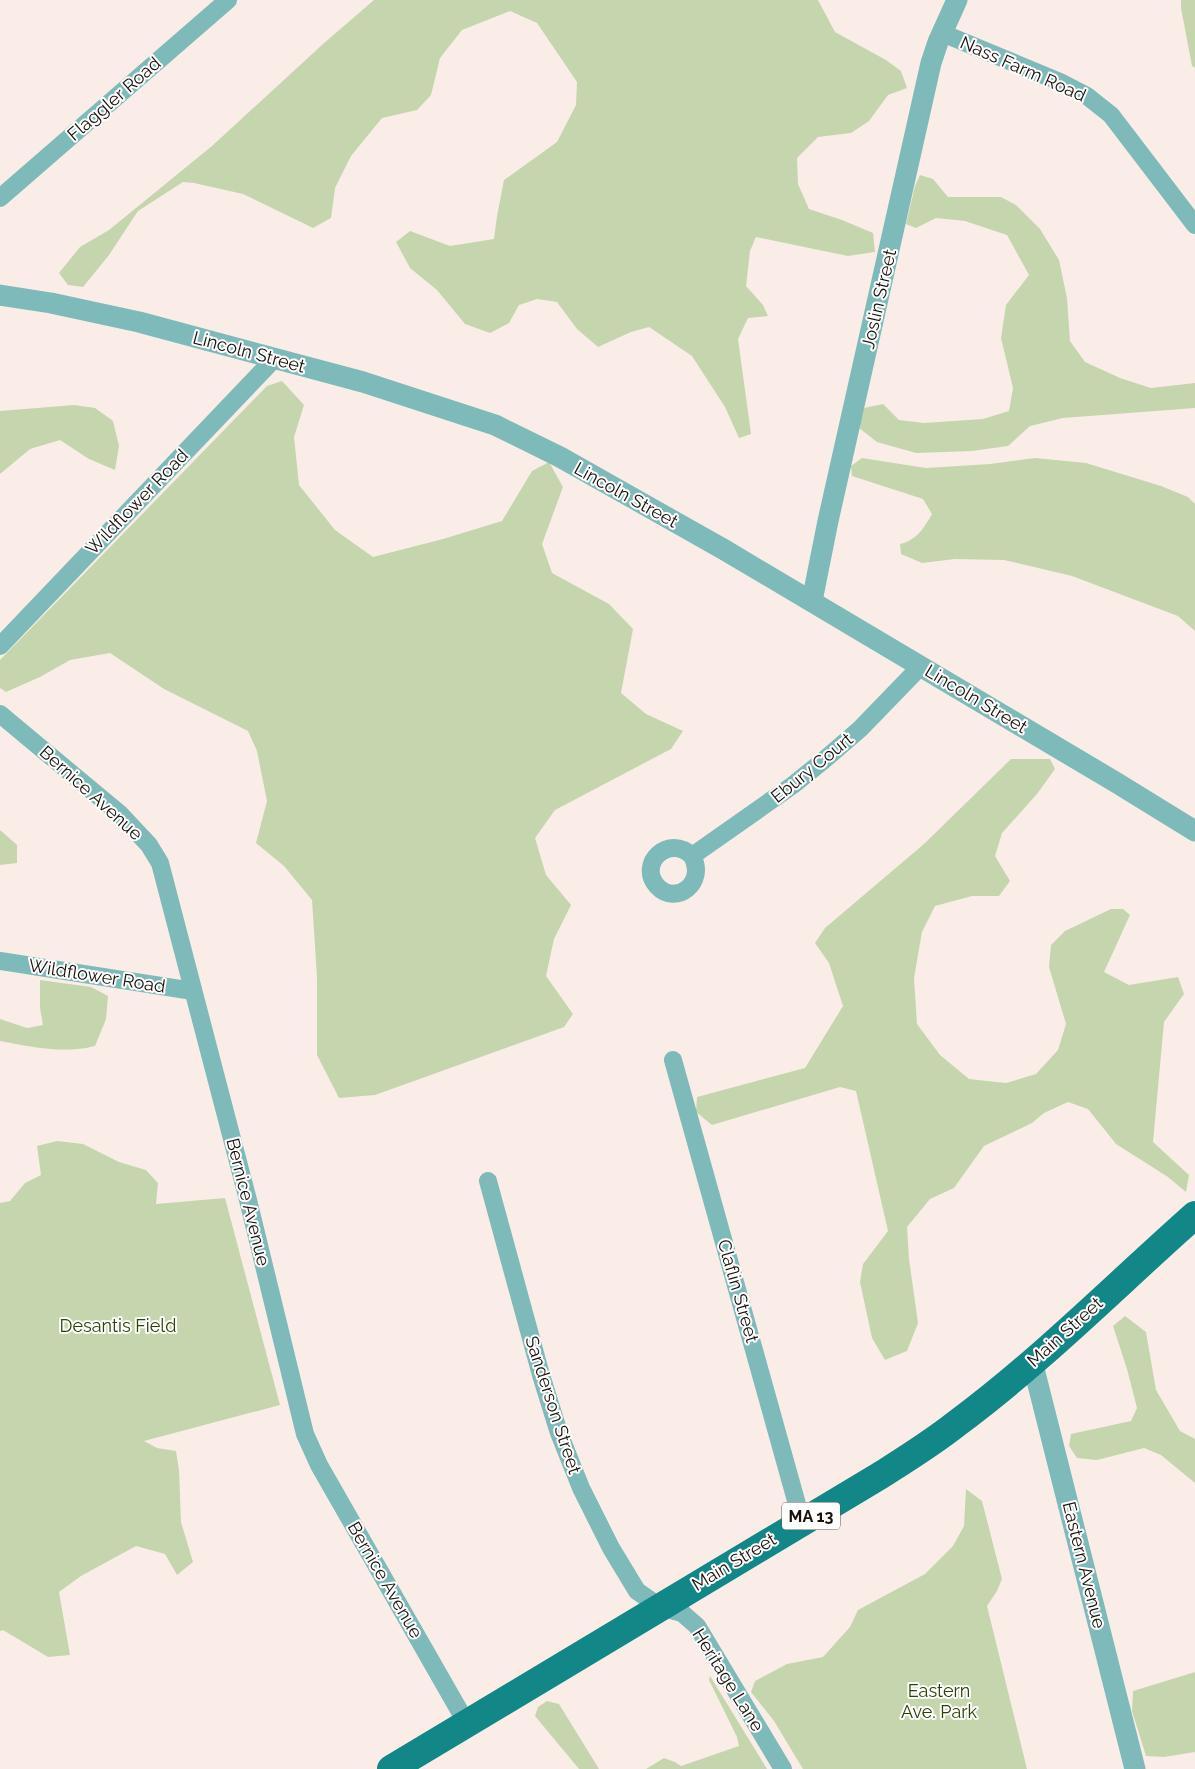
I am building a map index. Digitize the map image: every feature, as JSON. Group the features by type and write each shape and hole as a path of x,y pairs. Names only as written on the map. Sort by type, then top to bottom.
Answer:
{"main road":[{"name":"Main Street","path":"392,1769 902,1462 938,1438 1032,1361 1195,1214"}],"street":[{"name":"Flaggler Road","path":"0,198 228,0"},
{"name":"Joslin Street","path":"812,601 828,521 931,63 957,0"},
{"name":"Nass Farm Road","path":"942,33 1060,82 1096,102 1111,115 1195,225"},
{"name":"Lincoln Street","path":"0,295 50,302 130,320 363,382 495,425 560,457 812,601 1195,831"},
{"name":"Wildflower Road","path":"0,646 274,359"},
{"name":"Ebury Court","path":"692,856 793,785 824,760 860,729 921,666"},
{"name":"Bernice Avenue","path":"0,714 109,803 149,844 156,854 162,869 248,1200 308,1442 319,1465 467,1724"},
{"name":"Wildflower Road","path":"0,960 193,991"},
{"name":"Claflin Street","path":"673,1060 802,1522"},
{"name":"Sanderson Street","path":"488,1181 541,1375 574,1473 600,1528 624,1570 637,1590 660,1607"},
{"name":"Eastern Avenue","path":"1032,1361 1135,1769"},
{"name":"Heritage Lane","path":"660,1607 682,1613 696,1626 783,1769"}],"green space":[{"path":"374,0 818,0 835,32 886,60 901,71 907,88 888,95 869,121 851,133 818,137 797,158 798,184 809,209 873,233 875,252 848,256 756,237 750,251 746,286 763,305 768,316 748,318 738,339 751,434 739,438 725,407 692,356 649,327 631,332 598,347 577,329 557,302 537,299 519,305 509,323 490,333 465,324 437,290 410,268 396,242 410,231 450,246 494,239 504,180 557,142 576,105 577,82 537,23 510,11 462,30 440,58 431,95 417,110 382,118 351,156 335,188 331,218 313,228 243,194 183,182 138,211 109,255 83,287 68,285 59,273 80,247 109,230 212,146"},
{"path":"1181,0 1195,0 1195,68 1192,66"},
{"path":"920,175 933,179 948,197 1001,197 1016,205 1040,229 1059,260 1067,298 1070,341 1085,362 1120,378 1151,388 1195,383 1195,408 1063,418 1030,426 1008,446 972,451 916,453 877,442 859,428 864,408 883,404 899,420 924,423 983,419 1009,411 1013,388 1001,338 1006,305 1029,275 1007,235 965,221 936,218 916,228 906,224 915,186"},
{"path":"282,381 304,405 294,437 299,485 335,530 373,557 502,521 532,471 549,462 563,487 542,544 552,573 609,604 633,629 621,693 646,714 683,731 671,749 555,810 535,838 546,875 571,905 554,939 546,976 573,1014 564,1027 375,1095 339,1098 317,1055 317,977 312,900 284,866 256,843 267,801 257,751 248,731 164,689 110,653 70,660 40,677 6,692 0,688 0,660 267,386"},
{"path":"74,405 95,408 113,421 119,446 115,470 89,459 60,440 30,449 0,474 0,411"},
{"path":"862,458 926,468 990,464 1035,458 1086,463 1161,486 1188,497 1195,504 1195,631 1178,616 1072,576 1004,560 955,559 922,563 901,554 900,544 911,540 923,529 932,514 923,499 852,476 851,466"},
{"path":"1011,759 1050,759 1055,769 1037,794 1002,833 995,856 1010,881 999,896 972,896 935,906 922,932 914,978 917,1024 940,1055 969,1079 1006,1083 1036,1074 1058,1050 1066,1024 1049,967 1051,945 1065,931 1111,909 1123,909 1130,915 1104,972 1129,985 1178,977 1184,994 1164,1022 1153,1142 1189,1175 1186,1192 1168,1177 1116,1144 1088,1109 1068,1102 1044,1113 1032,1123 984,1146 954,1188 930,1199 907,1227 909,1259 918,1323 907,1351 885,1360 872,1338 860,1282 863,1264 888,1231 856,1091 840,1087 712,1125 696,1112 697,1097 805,1068 843,1006 829,963 815,943 825,928 924,844"},
{"path":"0,830 17,845 17,863 0,865"},
{"path":"40,980 91,987 108,996 106,1019 95,1046 59,1050 0,1041 0,1019 27,1028 43,1025 40,1008"},
{"name":"Desantis Field","path":"57,1141 83,1144 119,1162 146,1170 158,1183 156,1204 225,1198 280,1405 144,1441 157,1448 176,1451 179,1470 181,1522 193,1562 177,1575 165,1554 136,1546 81,1576 59,1592 70,1655 48,1657 3,1630 0,1631 0,1203 10,1201 25,1183 41,1175 37,1146"},
{"path":"1125,1316 1146,1332 1156,1390 1180,1431 1195,1439 1195,1483 1161,1455 1144,1448 1097,1460 1077,1458 1069,1446 1071,1434 1131,1421 1137,1408 1113,1326"},
{"name":"Eastern Ave. Park","path":"966,1489 982,1501 1002,1579 987,1606 1027,1769 803,1769 774,1721 751,1692 755,1681 787,1664 823,1657 850,1627 858,1610 925,1574 953,1546 964,1526"},
{"path":"1195,1672 1195,1752 1164,1757 1146,1756 1132,1711 1133,1691"},
{"path":"710,1676 767,1769 646,1769 664,1758 681,1766 739,1746 737,1737 709,1680"},
{"path":"547,1701 559,1704 599,1769 579,1769 535,1716 538,1707"}]}
